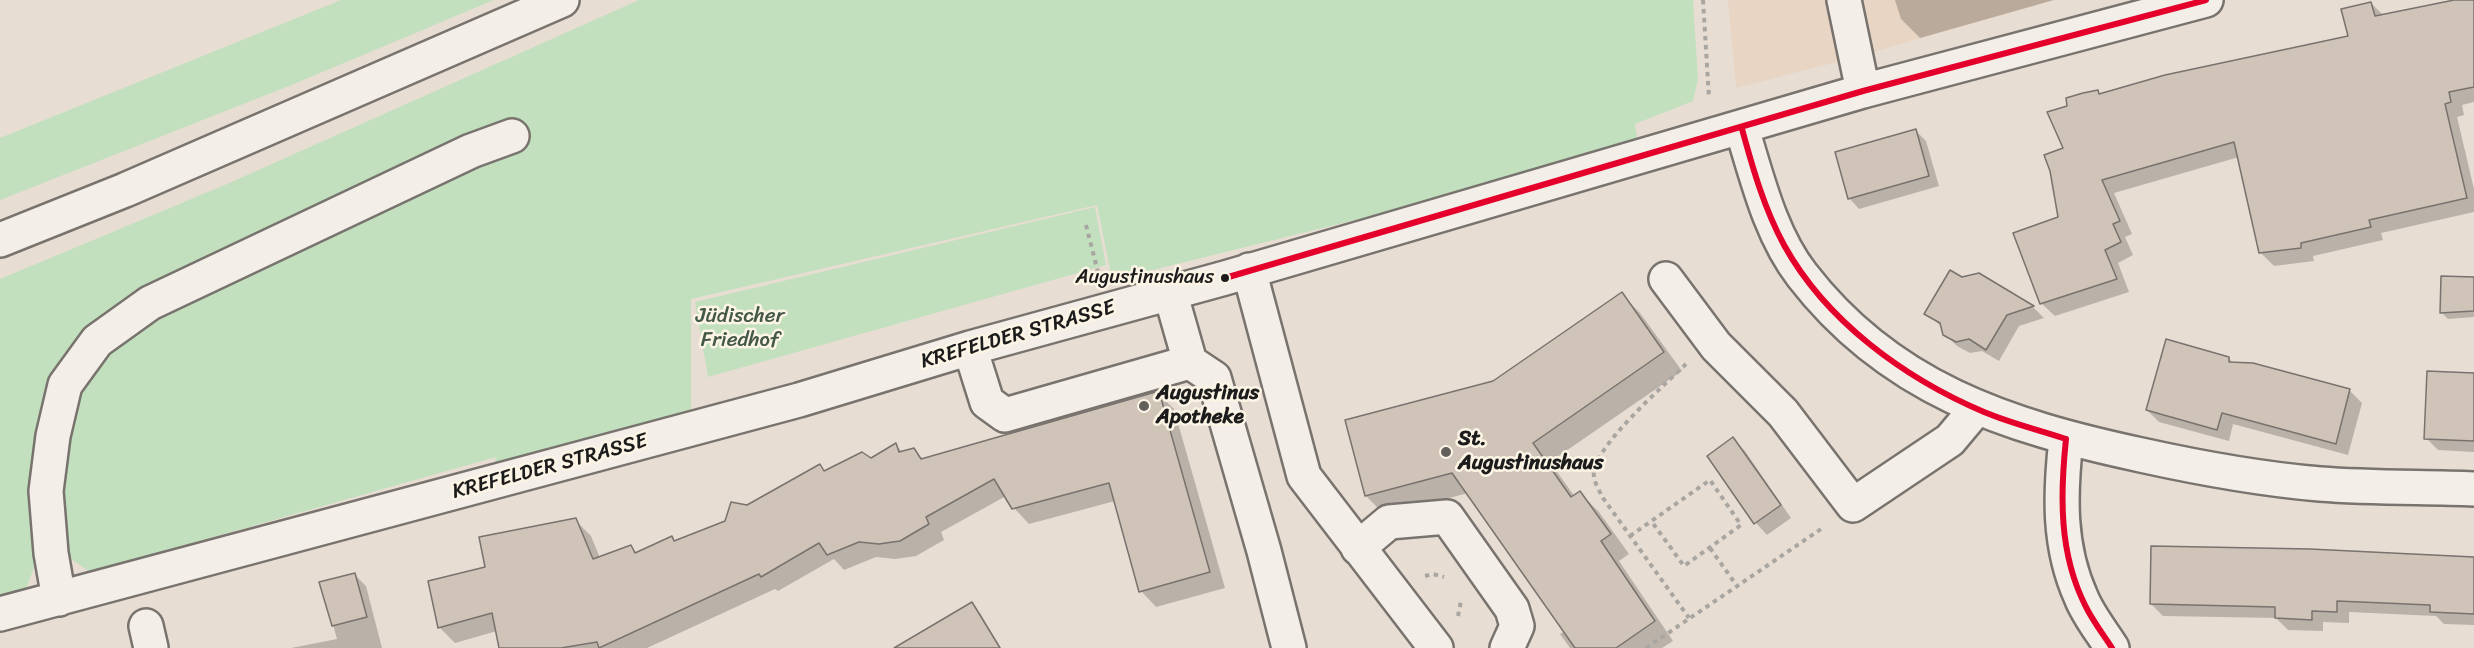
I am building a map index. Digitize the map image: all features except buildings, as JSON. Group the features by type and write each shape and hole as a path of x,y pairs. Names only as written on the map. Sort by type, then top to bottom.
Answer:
{"street":[{"path":"0,240 125,190 562,0"},
{"path":"1844,0 1863,91"},
{"name":"KREFELDER STRASSE","path":"0,614 799,400 970,348 1727,133 1863,91 2206,0"},
{"path":"1727,133 1801,273 1850,328 1912,376 1976,409 2066,439 2202,468 2320,484 2474,489"},
{"path":"59,598 51,553 46,491 53,436 65,385 97,341 150,303 471,151 512,136"},
{"path":"1249,270 1304,476 1436,648"},
{"path":"1666,279 1711,339 1783,413 1853,505 1950,440 1976,409"},
{"path":"1170,292 1190,362 1214,378 1264,551 1289,648"},
{"path":"970,348 987,402 1005,415 1190,362"},
{"path":"2066,439 2060,492 2065,551 2081,598 2112,648"},
{"path":"1358,548 1389,522 1447,517 1512,609 1518,626 1507,648"}],"path":[{"path":"1703,0 1727,133"},
{"path":"1086,225 1109,309"},
{"path":"1689,618 1630,536 1594,477 1596,459 1609,441 1711,339"},
{"path":"1630,536 1710,480 1741,525 1684,566 1652,522"},
{"path":"1646,648 1853,505"},
{"path":"1710,548 1737,586"}],"shaded area":[{"path":"1728,0 2054,0 1856,57 1736,88"}],"green space":[{"path":"341,0 494,0 289,86 0,200 0,138"},
{"path":"639,0 1693,0 1698,79 1693,101 1635,124 1638,144 1537,175 1112,280 1097,205 691,299 691,409 492,477 496,457 90,572 64,554 39,554 25,592 0,599 0,279 227,184"},
{"name":"Jüdischer Friedhof","path":"1095,207 1106,265 708,377 695,302"}],"transit line":[{"path":"1225,278 1863,91 2206,0"},
{"path":"1742,129 1765,203 1784,245 1801,273 1845,322 1897,364 1954,398 1994,416 2066,439"},
{"path":"2066,439 2063,503 2070,565 2088,611 2112,648"}],"place":[{"name":"Augustinushaus","path":"1225,278"},
{"name":"Augustinus Apotheke","path":"1144,406"},
{"name":"St. Augustinushaus","path":"1446,452"}]}
